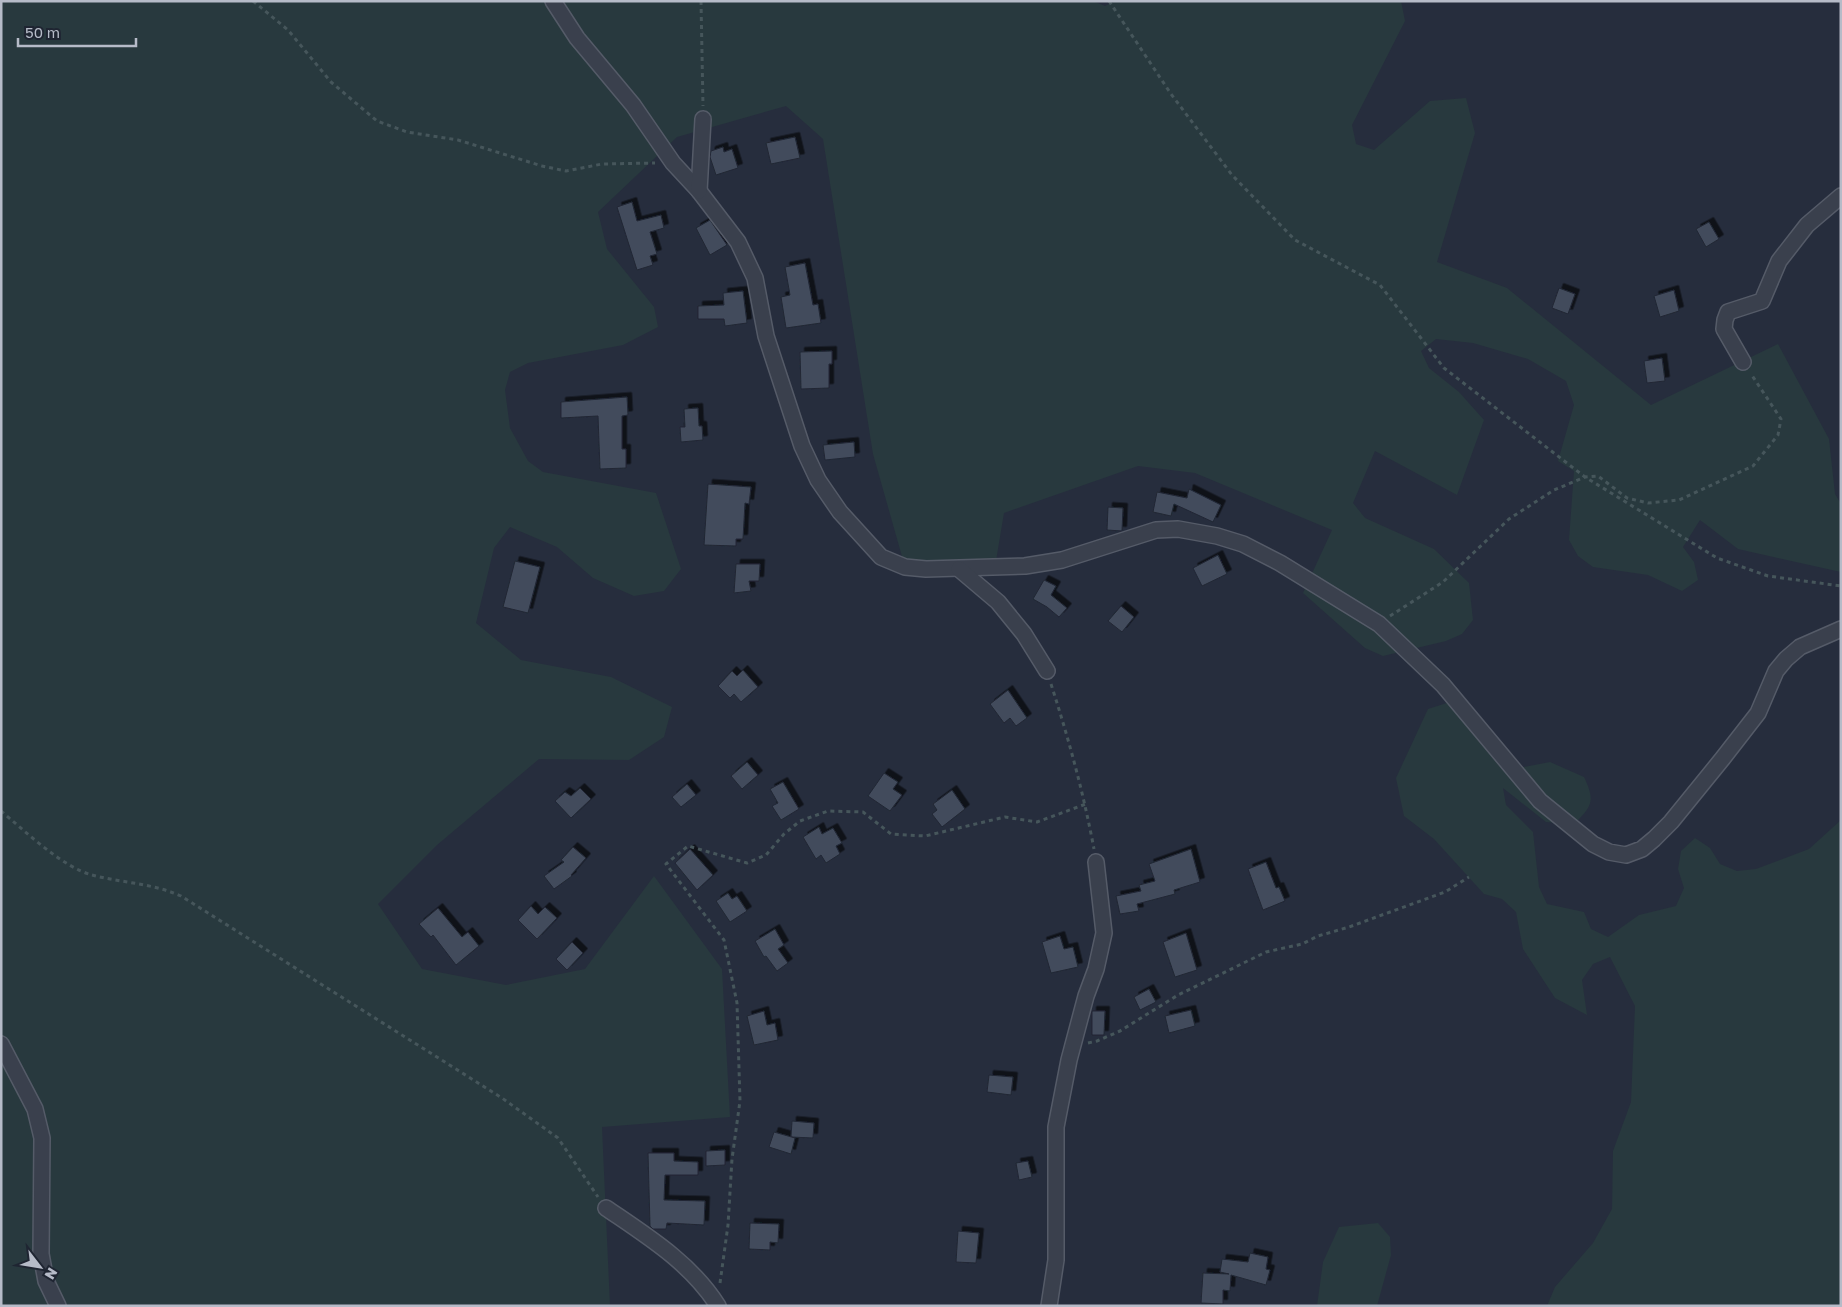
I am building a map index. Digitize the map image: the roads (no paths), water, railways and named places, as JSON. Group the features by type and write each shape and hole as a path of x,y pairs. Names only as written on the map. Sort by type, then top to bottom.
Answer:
{"street":[{"path":"553,1 577,38 633,105 673,163 698,191 738,242 755,278 766,336 802,446 818,480 840,512 882,557 905,567 926,569 1025,566 1062,560 1156,530 1178,529 1217,536 1260,552 1335,595 1379,624 1443,685 1540,801 1594,844 1609,852 1626,855 1642,849 1654,839 1671,822 1718,765 1758,713 1776,671 1786,659 1800,647 1841,629"},
{"path":"698,191 703,119"},
{"path":"1743,362 1724,329 1728,312 1762,301 1778,261 1806,225 1841,196"},
{"path":"960,569 998,602 1024,634 1047,671"},
{"path":"1049,1306 1056,1260 1056,1127 1073,1046 1086,996 1096,969 1104,933 1096,862"},
{"path":"1,1044 35,1109 42,1138 42,1254 46,1281 58,1306"},
{"path":"606,1208 665,1249 697,1277 718,1306"}]}
